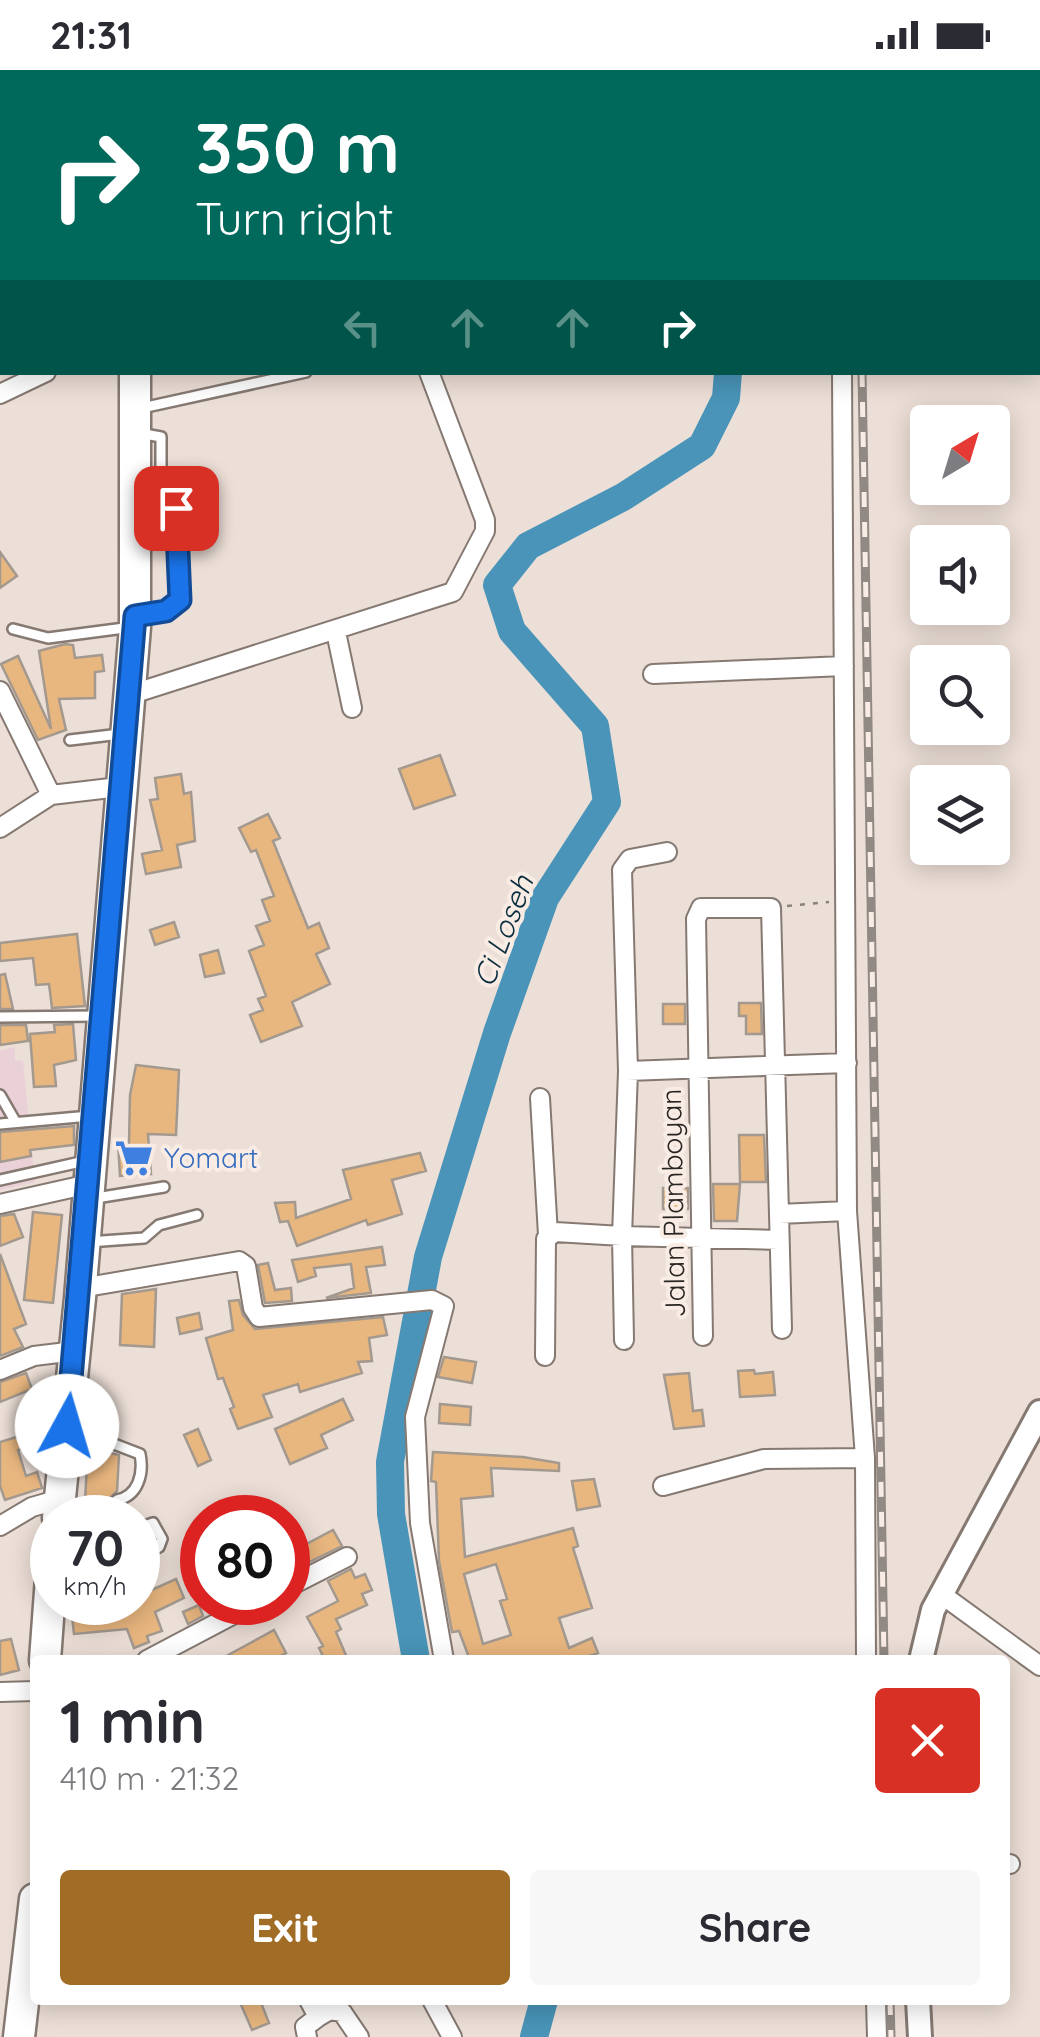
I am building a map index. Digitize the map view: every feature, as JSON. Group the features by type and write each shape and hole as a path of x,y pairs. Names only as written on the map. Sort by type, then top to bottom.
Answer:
{"highway":[{"path":"64,1495 118,787 135,621 135,375"},
{"path":"45,1655 48,1625"},
{"path":"19,2037 30,1945"}],"street":[{"path":"0,394 40,375"},
{"path":"126,696 453,592 485,531 483,506 430,375"},
{"path":"842,375 847,1211 865,1458 866,1655"},
{"path":"336,632 352,708"},
{"path":"652,674 844,666"},
{"path":"0,690 51,794"},
{"path":"0,828 51,794 118,787"},
{"path":"624,1340 622,1236 628,1071 622,870 630,858 667,852"},
{"name":"Jalan Plamboyan","path":"702,1336 697,912 701,908 771,908"},
{"path":"771,908 782,1329"},
{"path":"628,1071 847,1063"},
{"path":"540,1098 548,1235 543,1253 546,1356"},
{"path":"0,1204 89,1181"},
{"path":"779,1214 847,1211"},
{"path":"548,1235 555,1232 779,1240"},
{"path":"81,1288 239,1261 246,1266 253,1308 260,1317 432,1300 444,1306 415,1417 420,1523 443,1655"},
{"path":"0,1370 46,1353 75,1352"},
{"path":"923,1655 928,1623 941,1594 1014,1468 1040,1412"},
{"path":"664,1486 764,1459 865,1458"},
{"path":"0,1526 30,1508"},
{"path":"310,1576 347,1557"},
{"path":"941,1594 1040,1666"},
{"path":"157,1655 214,1625"},
{"path":"0,1692 30,1691"},
{"path":"435,2005 452,2037"},
{"path":"876,2005 877,2037"},
{"path":"918,2005 920,2037"},
{"path":"307,2037 305,2027 314,2008 342,2012 359,2037"}],"lane":[{"path":"135,421 296,375"},
{"path":"13,629 48,638 166,611 180,600 176,508"},
{"path":"70,740 123,734"},
{"path":"0,1016 101,1016"},
{"path":"0,1095 15,1121"},
{"path":"0,1124 92,1116"},
{"path":"0,1180 164,1187"},
{"path":"85,1242 144,1238 160,1225 197,1215"},
{"path":"67,1426 140,1454 138,1485 130,1495"}],"path":[{"path":"771,908 846,900"}],"shaded area":[{"path":"15,1047 15,1060 23,1061 35,1182 0,1190 0,1051"}],"building":[{"path":"0,552 17,576 0,588"},
{"path":"73,645 75,658 102,655 104,671 95,672 95,698 59,699 66,730 38,740 1,664 18,656 51,729 39,651"},
{"path":"440,755 455,795 414,809 399,769"},
{"path":"181,774 184,794 191,792 195,841 177,845 181,867 146,874 142,854 162,850 150,800 158,799 155,778"},
{"path":"268,814 280,838 273,841 308,928 319,923 329,948 316,954 330,984 292,1002 302,1026 261,1042 250,1015 263,1010 258,999 266,996 249,951 264,945 256,926 270,921 262,900 274,896 256,850 251,852 239,828"},
{"path":"174,922 179,937 155,945 150,930"},
{"path":"77,934 85,1006 52,1008 49,984 36,985 33,958 0,961 0,943"},
{"path":"218,950 224,973 205,977 200,955"},
{"path":"5,974 13,1009 0,1009 0,975"},
{"path":"739,1003 761,1003 762,1034 746,1034 746,1016 739,1016"},
{"path":"663,1004 685,1004 685,1024 663,1024"},
{"path":"73,1024 76,1060 54,1065 56,1086 34,1087 30,1034 55,1032 54,1025"},
{"path":"0,1025 26,1025 28,1041 0,1045"},
{"path":"136,1065 179,1070 176,1135 148,1134 151,1174 120,1176 118,1143 129,1143 130,1095"},
{"path":"74,1126 74,1145 30,1150 31,1156 0,1162 0,1132"},
{"path":"739,1135 764,1135 766,1182 740,1182"},
{"path":"420,1153 426,1171 392,1180 402,1214 368,1225 366,1220 297,1246 288,1221 280,1222 275,1203 295,1202 296,1218 351,1199 343,1170"},
{"path":"713,1184 740,1184 737,1221 714,1221"},
{"path":"663,1188 688,1188 688,1209 663,1209"},
{"path":"33,1212 62,1215 53,1303 24,1300"},
{"path":"14,1214 23,1237 0,1246 0,1216"},
{"path":"382,1247 385,1265 366,1267 371,1293 326,1298 354,1288 351,1264 314,1268 316,1276 298,1282 292,1260"},
{"path":"0,1254 26,1324 14,1329 23,1347 0,1356"},
{"path":"268,1263 275,1290 291,1288 292,1301 265,1303 258,1265"},
{"path":"156,1289 154,1347 120,1345 122,1294"},
{"path":"239,1300 243,1315 255,1329 383,1317 387,1335 369,1338 372,1361 358,1362 362,1373 300,1392 298,1384 263,1395 272,1417 238,1429 230,1409 234,1407 223,1378 218,1379 206,1338 233,1330 229,1301"},
{"path":"199,1313 202,1329 180,1334 177,1318"},
{"path":"444,1357 476,1362 472,1383 438,1377"},
{"path":"754,1370 755,1374 773,1372 775,1395 740,1397 738,1371"},
{"path":"26,1373 32,1389 0,1402 0,1382"},
{"path":"689,1373 693,1411 702,1410 704,1426 674,1429 664,1375"},
{"path":"343,1399 353,1420 321,1435 327,1448 290,1464 275,1429"},
{"path":"440,1404 471,1407 470,1425 439,1423"},
{"path":"198,1429 211,1460 198,1466 184,1435"},
{"path":"36,1431 40,1444 18,1450 26,1476 37,1472 42,1488 5,1500 0,1486 0,1442"},
{"path":"88,1448 119,1455 117,1491 113,1495 85,1495"},
{"path":"433,1452 559,1463 559,1471 491,1468 493,1496 461,1499 465,1557 573,1528 578,1546 573,1548 592,1608 559,1618 569,1648 592,1638 598,1653 468,1655 459,1631 452,1632 439,1561 436,1482 431,1481","holes":["496,1564 507,1599 500,1601 511,1635 483,1644 464,1574"]},
{"path":"594,1479 600,1506 577,1510 572,1481"},
{"path":"333,1530 342,1546 310,1562 310,1542"},
{"path":"351,1569 355,1578 365,1574 372,1590 362,1594 367,1605 336,1619 341,1629 336,1632 346,1655 322,1655 319,1648 323,1646 310,1615 338,1601 328,1581"},
{"path":"176,1579 180,1600 160,1610 160,1586"},
{"path":"73,1625 160,1625 162,1631 147,1636 149,1642 134,1648 127,1629 74,1634"},
{"path":"274,1630 286,1653 282,1655 228,1655"},
{"path":"11,1639 19,1670 0,1675 0,1641"},
{"path":"241,2005 262,2005 269,2023 252,2030"}],"waterway":[{"name":"Ci Loseh","path":"415,1655 391,1514 390,1462 428,1257 497,1033 545,898 607,802 595,726 512,631 497,585 528,546 623,497 702,446 726,398 728,375"},
{"name":"Ci Loseh","path":"534,2037 543,2005"}],"railway":[{"path":"862,375 884,1655"},
{"path":"890,2005 891,2037"}],"place":[{"name":"Yomart","path":"134,1158"}],"route":[{"path":"67,1426 135,616 166,611 180,600 176,508"}]}
